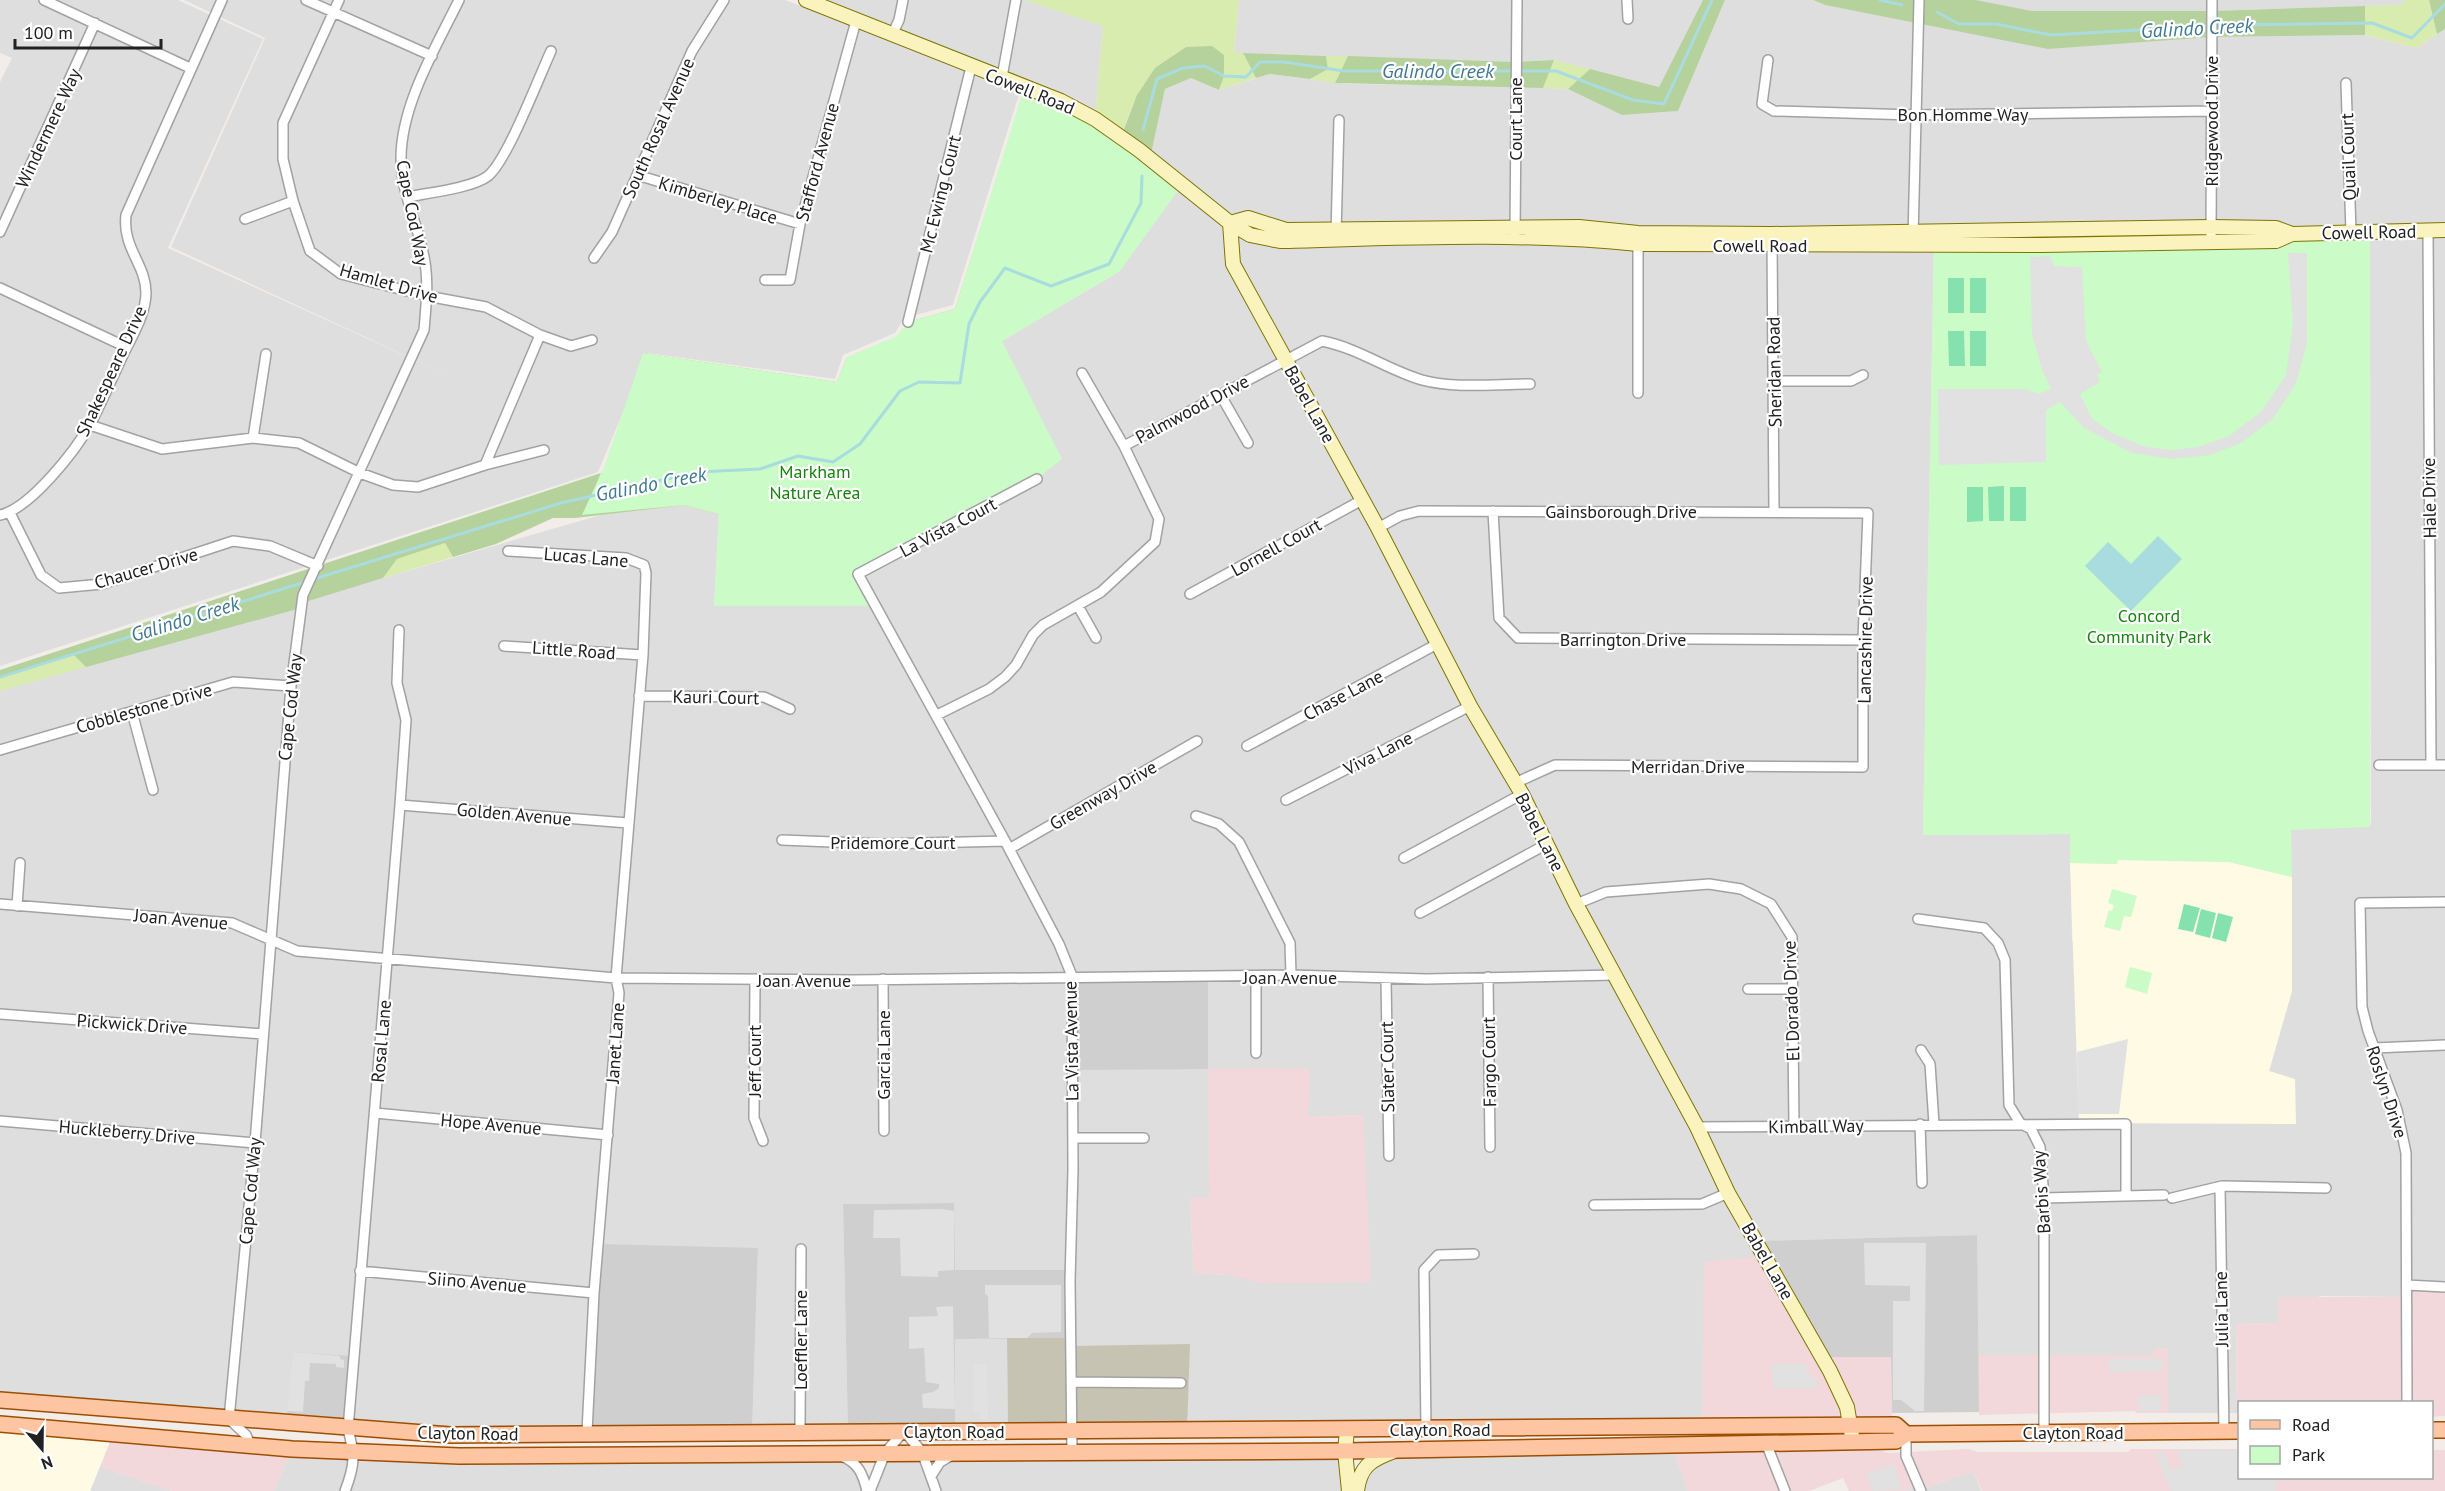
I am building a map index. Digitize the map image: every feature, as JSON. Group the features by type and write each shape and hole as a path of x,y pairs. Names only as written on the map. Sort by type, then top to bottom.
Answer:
{"main road":[{"name":"Clayton Road","path":"0,1400 348,1429 450,1435 587,1432 1426,1430 1896,1425 1906,1434"},
{"name":"Clayton Road","path":"0,1424 354,1453 459,1456 1345,1451 1896,1441 1906,1434 2238,1431"}],"street":[{"path":"44,0 190,68"},
{"name":"Shakespeare Drive","path":"5,514 28,500 67,457 90,424 143,310 146,294 145,282 124,230 126,215 222,0"},
{"path":"306,0 432,56"},
{"name":"Hamlet Drive","path":"339,0 283,123 283,159 292,201 310,251 341,274 427,296 486,307 540,335 571,346 592,340"},
{"name":"Cape Cod Way","path":"229,1419 255,1143 291,686 303,595 424,330 427,296 424,257 407,197 401,160 403,125 459,0"},
{"name":"South Rosal Avenue","path":"594,258 612,232 692,51 724,0"},
{"name":"Cowell Road","path":"806,0 971,67 1002,77 1095,119 1139,150 1230,223 1248,218 1286,230 1336,235 1515,233 1580,227 1638,239 1772,240 2211,227 2276,228 2292,234"},
{"path":"892,35 899,20 903,0"},
{"path":"1002,77 1016,0"},
{"name":"Court Lane","path":"1515,233 1517,0"},
{"path":"1627,0 1628,18"},
{"path":"1913,236 1914,115 1919,0"},
{"name":"Ridgewood Drive","path":"2211,242 2212,0"},
{"name":"Stafford Avenue","path":"765,280 790,280 800,224 856,21"},
{"name":"Windermere Way","path":"0,232 95,23"},
{"path":"407,197 488,177 501,158 551,51"},
{"name":"Bon Homme Way","path":"1768,60 1762,104 1774,111 1914,115 2211,111"},
{"name":"Mc Ewing Court","path":"908,322 971,67"},
{"name":"Quail Court","path":"2346,83 2351,232"},
{"path":"1336,235 1339,120"},
{"name":"Kimberley Place","path":"637,175 800,224"},
{"path":"245,219 292,201"},
{"name":"Babel Lane","path":"1230,223 1233,264 1378,528 1470,706 1519,788 1576,904 1697,1127 1728,1193 1830,1371 1847,1407 1852,1442"},
{"name":"Cowell Road","path":"1913,236 2042,245 2276,241 2292,234 2445,230"},
{"name":"Hale Drive","path":"2428,231 2431,765"},
{"path":"1638,239 1638,393"},
{"name":"Sheridan Road","path":"1772,240 1774,511"},
{"path":"0,288 126,347"},
{"path":"485,465 540,335"},
{"name":"Palmwood Drive","path":"938,715 989,689 1005,677 1016,665 1033,634 1043,625 1101,592 1155,542 1159,530 1155,508 1124,446 1322,340 1346,346 1422,380 1451,384 1530,384"},
{"path":"253,438 266,354"},
{"path":"1082,373 1124,446"},
{"path":"1774,381 1851,381 1863,375"},
{"path":"1220,394 1248,443"},
{"path":"90,424 162,449 253,438 299,443 360,473 393,485 418,487 485,465 544,450"},
{"name":"La Vista Court","path":"858,574 1037,479"},
{"name":"Lornell Court","path":"1190,594 1362,500"},
{"name":"Gainsborough Drive","path":"1378,528 1400,516 1419,511 1868,513"},
{"name":"Barrington Drive","path":"1493,511 1499,618 1518,638 1863,640"},
{"name":"Lancashire Drive","path":"1863,767 1863,640 1868,513"},
{"name":"Chaucer Drive","path":"5,514 41,575 59,588 102,584 233,541 270,546 318,566"},
{"name":"Lucas Lane","path":"508,551 626,558 644,565 646,573 643,655"},
{"name":"La Vista Avenue","path":"858,574 938,715 1059,944 1072,976 1070,1281 1072,1452"},
{"path":"1078,606 1096,638"},
{"name":"Rosal Lane","path":"354,1453 348,1429 406,720 397,683 399,630"},
{"name":"Chase Lane","path":"1247,746 1439,643"},
{"name":"Little Road","path":"504,646 643,655"},
{"name":"Janet Lane","path":"587,1432 594,1293 619,993 616,978 643,655"},
{"name":"Cobblestone Drive","path":"0,750 233,682 291,686"},
{"name":"Kauri Court","path":"639,696 764,697 790,709"},
{"name":"Viva Lane","path":"1286,800 1470,706"},
{"path":"132,712 153,790"},
{"name":"Greenway Drive","path":"1007,845 1197,741"},
{"name":"Merridan Drive","path":"1519,788 1555,765 1863,767"},
{"path":"2379,765 2445,765"},
{"path":"1404,858 1519,788"},
{"name":"Golden Avenue","path":"400,805 628,823"},
{"path":"1196,816 1219,824 1239,842 1290,943 1291,975"},
{"name":"Pridemore Court","path":"782,840 1007,845"},
{"path":"1420,913 1547,844"},
{"path":"17,906 20,863"},
{"name":"El Dorado Drive","path":"1576,904 1606,892 1709,884 1741,889 1771,904 1791,937 1794,1126"},
{"name":"Roslyn Drive","path":"2407,1401 2406,1153 2397,1110 2374,1048 2362,1007 2360,903 2445,902"},
{"name":"Joan Avenue","path":"0,904 232,923 297,951 616,978 755,980 1291,975 1386,979 1615,975"},
{"name":"Barbis Way","path":"1918,919 1984,928 1998,943 2005,960 2009,1105 2020,1123 2031,1129 2040,1147 2044,1198 2044,1432"},
{"path":"1256,976 1256,1053"},
{"name":"Fargo Court","path":"1488,977 1490,1147"},
{"name":"Garcia Lane","path":"883,979 884,1131"},
{"name":"Slater Court","path":"1386,979 1389,1156"},
{"name":"Jeff Court","path":"755,980 754,1118 763,1141"},
{"path":"1748,989 1793,989"},
{"name":"Pickwick Drive","path":"0,1014 263,1034"},
{"path":"2374,1048 2445,1045"},
{"path":"1920,1050 1930,1064 1934,1124"},
{"name":"Hope Avenue","path":"375,1113 608,1135"},
{"name":"Huckleberry Drive","path":"0,1121 255,1143"},
{"path":"1920,1124 1922,1183"},
{"name":"Kimball Way","path":"1697,1127 2126,1124 2126,1196"},
{"path":"1072,1138 1144,1138"},
{"path":"2044,1198 2168,1197 2220,1186 2326,1188"},
{"name":"Julia Lane","path":"2220,1186 2223,1431"},
{"path":"1594,1205 1702,1204 1728,1193"},
{"name":"Loeffler Lane","path":"800,1432 801,1249"},
{"path":"1426,1430 1424,1270 1438,1255 1474,1254"},
{"name":"Siino Avenue","path":"360,1271 594,1293"},
{"path":"2407,1285 2445,1287"},
{"path":"1071,1382 1181,1383"},
{"path":"229,1419 246,1435 250,1445"},
{"path":"1347,1430 1345,1451 1349,1491"},
{"path":"868,1491 885,1453 904,1431 922,1452 936,1491"},
{"path":"1906,1434 1906,1456 1921,1491"},
{"path":"1766,1443 1785,1491"},
{"path":"1357,1491 1362,1468 1373,1459 1397,1450"},
{"path":"931,1476 945,1457 961,1452"},
{"path":"345,1491 354,1469 354,1453"},
{"path":"833,1454 855,1463 868,1491"}],"shaded area":[{"path":"0,0 178,0 263,39 168,248 454,378 171,247 265,38 184,0 785,0 1021,88 953,305 904,318 895,333 843,355 835,379 648,353 598,472 0,666 0,82 12,58 0,53"},
{"path":"806,0 1025,0 1103,26 1095,119"},
{"path":"1239,0 1703,0 1659,87 1554,60 1515,62 1234,53"},
{"path":"1725,0 1813,0 1825,5 1917,22 2211,37 2364,35 2416,48 2445,29 2445,1287 2407,1297 2320,1296 2277,1323 2236,1324 2237,1413 2168,1413 2168,1349 2156,1348 2152,1355 1978,1355 1976,1235 1756,1241 1763,1256 1702,1427 1187,1431 1188,1417 954,1270 954,1203 843,1204 848,1432 752,1432 758,1248 587,1432 348,1429 293,1353 286,1424 0,1400 0,689 611,512 685,505 719,514 714,606 875,606 858,574 1002,341 1120,271 1150,159 1165,89 1191,78 1219,90 1270,74 1347,84 1515,86 1568,89 1622,115 1678,111","holes":["1231,223 1336,230 2370,232 2371,823 2291,830 2292,991 2269,1071 2072,941 2070,834 1923,835 1934,243 1250,235","1362,1115 1228,1275 1194,1273 1190,1199 1209,1198 1308,1117"]},
{"path":"1976,0 2406,0 2401,5 2212,11 2032,11"},
{"path":"2288,253 2307,253 2307,343 2296,383 2273,419 2241,443 2210,455 2173,459 2132,453 2084,428 2060,402 2046,410 2046,462 1939,465 1938,389 2025,389 2039,394 2051,389 2042,370 2032,334 2030,257 2050,256 2054,266 2082,267 2086,341 2102,372 2097,374 2100,382 2080,394 2092,419 2114,434 2143,446 2170,450 2198,447 2229,436 2261,412 2286,375 2293,325"},
{"path":"2117,860 2229,862 2292,877 2292,991 2269,1071 2295,1079 2296,1124 2079,1123 2070,863 2117,864"},
{"path":"1072,976 1208,978 1208,1069 1072,1070"},
{"path":"2128,1039 2119,1114 2078,1114 2077,1052"},
{"path":"1310,1068 1308,1117 1363,1115 1371,1282 1262,1283 1228,1275 1194,1273 1190,1198 1209,1198 1208,1069"},
{"path":"954,1203 955,1270 1070,1270 1070,1338 955,1339 955,1431 848,1432 843,1204"},
{"path":"942,1209 954,1211 954,1270 938,1271 938,1277 901,1276 900,1238 873,1238 874,1210"},
{"path":"1977,1235 1979,1412 1892,1413 1891,1357 1822,1357 1755,1241"},
{"path":"1864,1243 1926,1243 1924,1411 1915,1411 1901,1400 1893,1400 1893,1301 1910,1301 1910,1286 1865,1285"},
{"path":"599,1244 758,1248 752,1432 587,1432"},
{"path":"1763,1256 1891,1357 1892,1425 1702,1427 1704,1262"},
{"path":"2407,1280 2445,1286 2445,1416 2433,1417 2433,1401 2238,1401 2237,1413 2236,1324 2277,1323 2279,1297 2407,1297"},
{"path":"985,1285 1061,1285 1061,1332 1032,1333 1027,1338 989,1338 988,1296 985,1294"},
{"path":"953,1306 955,1409 923,1408 922,1394 933,1392 939,1388 939,1384 926,1382 924,1348 909,1349 909,1317 938,1316 936,1307"},
{"path":"1007,1338 1008,1431 955,1431 954,1339"},
{"path":"1007,1338 1070,1338 1071,1346 1190,1344 1187,1431 1008,1431"},
{"path":"2156,1348 2168,1349 2168,1413 2136,1413 2135,1411 1979,1415 1978,1355 2152,1355"},
{"path":"293,1352 353,1356 348,1429 286,1424"},
{"path":"293,1352 340,1356 340,1359 344,1360 344,1368 336,1367 336,1364 310,1363 309,1381 305,1381 303,1412 287,1411"},
{"path":"2109,1359 2162,1359 2162,1371 2109,1372"},
{"path":"974,1364 987,1364 988,1419 980,1419 980,1412 974,1411"},
{"path":"1772,1364 1806,1364 1807,1371 1817,1381 1817,1388 1773,1388"},
{"path":"2138,1395 2161,1395 2161,1411 2138,1411"},
{"path":"0,1424 113,1434 90,1491 0,1491"},
{"path":"113,1434 292,1449 274,1491 172,1491 100,1467"},
{"path":"1852,1442 1888,1453 1968,1449 1978,1452 2128,1452 2131,1449 2238,1449 2238,1479 2433,1479 2433,1450 2445,1450 2445,1491 1982,1491 1973,1471 1921,1490 1918,1486 1904,1491 1849,1491 1843,1478 1809,1491 1688,1491 1672,1445"},
{"path":"1672,1445 1688,1491 1357,1491 1362,1468 1397,1450"},
{"path":"292,1449 833,1454 855,1463 867,1491 274,1491"},
{"path":"2177,1450 2238,1450 2238,1479 2277,1479 2275,1491 2171,1491 2156,1455 2163,1451 2171,1469 2182,1467"},
{"path":"1345,1451 1349,1491 870,1491 885,1453 922,1452 930,1475 945,1457"},
{"path":"1893,1464 1902,1489 1873,1491 1866,1474"},
{"path":"100,1467 172,1491 90,1491"},
{"path":"1973,1471 1981,1491 1904,1491 1918,1486 1921,1490"}],"green space":[{"path":"1025,0 1239,0 1234,52 1243,53 1256,78 1219,90 1224,76 1186,47 1171,57 1144,85 1121,137 1095,119 1103,26"},
{"path":"1703,0 1725,0 1678,111 1622,115 1568,89 1590,69 1659,87"},
{"path":"1813,0 1976,0 2032,11 2212,11 2365,6 2365,35 2211,37 2048,49 1825,5"},
{"path":"2406,0 2429,0 2437,34 2416,48 2365,35 2365,6 2401,5"},
{"path":"2429,0 2445,0 2445,29 2437,34"},
{"path":"1212,46 1224,55 1224,76 1219,90 1191,78 1165,89 1150,159 1120,271 1005,314 719,514 685,505 575,518 553,518 496,544 453,557 445,543 397,559 383,578 302,603 301,608 86,667 73,654 0,677 0,670 601,473 596,485 627,487 643,353 837,382 847,357 838,428 908,322 955,309 1016,117 1121,137 1137,95 1155,68 1186,47"},
{"path":"1243,53 1326,56 1328,69 1310,79 1270,74 1256,78"},
{"path":"1326,56 1348,56 1335,83 1310,79 1328,69"},
{"path":"1348,56 1515,62 1554,60 1543,88 1335,83"},
{"path":"1554,60 1590,69 1568,89 1543,88"},
{"name":"Markham Nature Area","path":"1025,85 1061,101 1182,185 1120,271 1002,341 1062,459 1037,479 859,574 876,606 714,606 719,514 685,505 582,515 605,465 643,353 837,382 847,357 897,336 908,322 955,309"},
{"name":"Concord Community Park","path":"2370,232 2370,827 2291,830 2292,877 2229,862 2118,860 2117,864 2070,863 2070,834 1923,835 1934,243"},
{"path":"1948,278 1964,278 1964,313 1948,313"},
{"path":"1970,278 1986,278 1986,313 1970,313"},
{"path":"1948,331 1964,331 1965,366 1949,366"},
{"path":"1970,331 1986,331 1986,366 1970,366"},
{"path":"2004,486 2004,521 1989,521 1988,487"},
{"path":"1967,487 1983,487 1983,521 1967,522"},
{"path":"2010,487 2026,487 2026,521 2010,521"},
{"path":"445,543 453,557 383,578 397,559"},
{"path":"73,654 86,667 0,691 0,677"},
{"path":"2112,889 2137,896 2131,917 2124,916 2120,931 2104,927 2109,910 2112,911 2114,905 2108,903"},
{"path":"2184,904 2200,908 2193,932 2178,929"},
{"path":"2201,909 2216,913 2210,938 2195,934"},
{"path":"2218,913 2233,917 2226,942 2212,938"},
{"path":"2130,967 2152,973 2147,994 2125,987"}],"water":[{"path":"2158,536 2182,559 2131,611 2085,566 2108,542 2131,564"}],"waterway":[{"name":"Galindo Creek","path":"1143,130 1157,79 1183,68 1205,66 1224,76 1246,77 1260,62 1284,62 1344,71 1556,71 1633,100 1664,104 1712,0"},
{"name":"Galindo Creek","path":"1880,0 1902,5"},
{"name":"Galindo Creek","path":"1937,12 1959,24 1996,24 2051,35 2224,25 2372,23 2412,38 2445,4"},
{"name":"Galindo Creek","path":"314,579 561,503 698,472 760,469 798,456 833,462 860,444 900,391 919,382 960,383 969,324 980,302 1005,268 1051,286 1109,264 1141,203 1142,176"},
{"name":"Galindo Creek","path":"0,677 308,581"}]}
